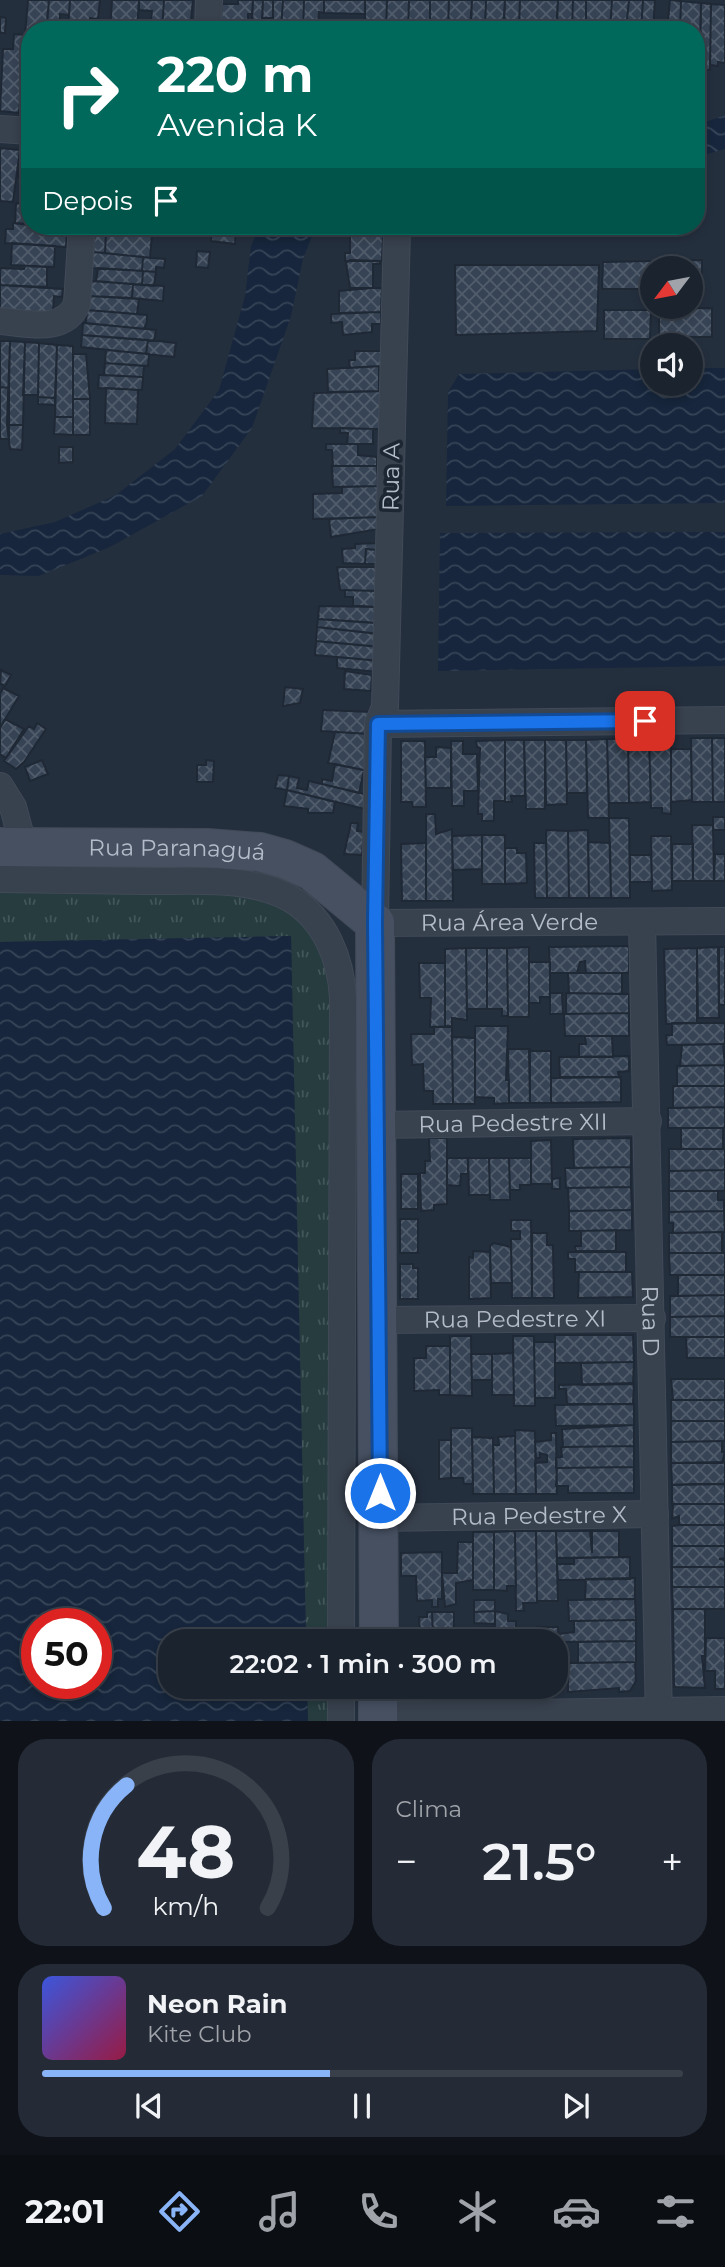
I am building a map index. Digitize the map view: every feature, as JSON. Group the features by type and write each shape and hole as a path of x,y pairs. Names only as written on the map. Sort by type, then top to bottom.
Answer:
{"main road":[{"name":"Rua Paranaguá","path":"12,847 207,848 260,852 312,871 375,923"},
{"path":"375,923 379,1629"}],"street":[{"path":"208,21 209,0"},
{"path":"0,129 21,130"},
{"path":"0,321 49,325 66,320 77,304 81,235"},
{"name":"Rua A","path":"378,724 385,707 397,235"},
{"path":"375,923 378,724 725,720"},
{"name":"Rua Paranaguá","path":"0,786 13,807 12,847"},
{"path":"0,879 226,883 265,888 292,900 312,917 327,936 336,956 343,998 341,1629"},
{"name":"Rua Área Verde","path":"375,923 725,921"},
{"name":"Rua D","path":"642,922 659,1715"},
{"name":"Rua Pedestre XII","path":"378,1125 648,1121"},
{"name":"Rua Pedestre XI","path":"379,1320 652,1318"},
{"name":"Rua Pedestre X","path":"380,1518 655,1514"},
{"path":"341,1699 341,1721"},
{"path":"378,1708 659,1715 725,1710"}],"green space":[{"path":"0,878 265,888 336,956 341,1629 306,1629 291,936 0,942"},
{"path":"307,1699 341,1699 341,1721 308,1721"}],"water":[{"path":"725,115 725,149 705,155 705,122"},
{"path":"256,235 312,235 303,259 291,316 252,428 202,496 110,547 39,576 0,575 0,534 55,522 116,495 175,449 219,390 245,296 251,246"},
{"path":"703,368 725,368 725,503 446,506 448,392 459,374 640,369 640,396 703,396"},
{"path":"725,532 725,666 438,671 440,533"},
{"path":"291,936 306,1629 158,1629 158,1699 307,1699 308,1721 0,1721 0,942"}],"building":[{"path":"28,0 49,0 47,21 26,21"},
{"path":"49,0 70,0 69,15 60,14 60,21 47,21"},
{"path":"70,0 100,0 98,19 69,21"},
{"path":"112,0 139,0 138,21 111,21"},
{"path":"139,0 164,0 163,21 151,21 152,11 139,10"},
{"path":"164,0 193,0 191,21 163,21"},
{"path":"238,0 253,0 252,14 248,14 248,21 221,21 222,4 238,4"},
{"path":"253,0 263,0 262,21 252,21"},
{"path":"263,0 273,0 273,18 262,18"},
{"path":"273,0 283,0 282,21 262,21 262,18 273,18"},
{"path":"283,0 304,0 303,21 282,21"},
{"path":"304,0 324,0 324,13 319,12 318,21 303,21"},
{"path":"324,0 365,0 365,14 324,13"},
{"path":"365,0 387,0 386,21 365,21"},
{"path":"387,0 409,0 408,21 386,21"},
{"path":"409,0 430,0 430,21 408,21"},
{"path":"430,0 449,0 448,21 430,21"},
{"path":"449,0 472,0 471,21 448,21"},
{"path":"472,0 486,0 485,21 471,21"},
{"path":"486,0 505,0 504,21 485,21"},
{"path":"505,0 520,0 519,21 504,21"},
{"path":"520,0 558,0 557,21 519,21"},
{"path":"558,0 573,0 572,21 557,21"},
{"path":"573,0 586,0 586,21 572,21"},
{"path":"586,0 612,0 611,21 586,21"},
{"path":"612,0 629,0 627,21 611,21"},
{"path":"629,0 643,0 642,21 627,21"},
{"path":"643,0 655,0 654,21 642,21"},
{"path":"670,0 681,1 680,21 668,21"},
{"path":"681,1 701,3 701,21 680,21"},
{"path":"701,3 711,4 710,70 705,70 705,21 701,21"},
{"path":"711,4 725,5 725,63 718,62 718,66 710,65"},
{"path":"0,17 6,18 5,33 0,33"},
{"path":"14,34 21,35 19,113 0,111 3,49 13,49"},
{"path":"0,148 20,150 13,202 0,201"},
{"path":"19,163 21,163 21,177 18,177"},
{"path":"16,203 21,203 21,223 15,223"},
{"path":"13,223 21,224 21,235 67,235 66,247 5,243 6,229 13,229"},
{"path":"95,235 106,235 105,253 93,252"},
{"path":"106,235 152,235 150,258 105,253"},
{"path":"211,235 236,235 235,244 211,241"},
{"path":"350,235 383,236 382,261 345,261 345,253 350,253"},
{"path":"12,243 55,246 54,267 11,265"},
{"path":"197,251 210,252 208,268 196,267"},
{"path":"93,252 143,257 142,271 91,268"},
{"path":"143,257 165,259 164,268 156,267 156,272 142,271"},
{"path":"350,260 380,261 380,264 373,264 373,288 350,288 346,263"},
{"path":"640,261 640,289 602,289 603,262"},
{"path":"455,265 599,265 597,331 456,335"},
{"path":"25,266 47,267 47,287 0,285 0,268 24,269"},
{"path":"98,268 143,271 142,285 96,281"},
{"path":"143,271 156,272 154,286 142,285"},
{"path":"90,281 133,284 132,298 89,296"},
{"path":"133,284 164,286 163,301 132,298"},
{"path":"0,285 63,289 62,297 54,296 53,311 49,313 0,309"},
{"path":"382,288 381,312 339,313 339,291"},
{"path":"89,296 139,299 137,314 87,310"},
{"path":"704,308 712,308 712,337 703,337 703,333 659,333 659,319 703,319"},
{"path":"87,310 147,315 147,322 144,329 86,323"},
{"path":"604,310 640,310 640,319 651,319 650,333 640,333 640,339 604,339"},
{"path":"381,312 381,324 372,324 372,332 343,335 342,322 331,323 331,314"},
{"path":"83,323 156,330 154,341 82,335"},
{"path":"82,335 148,340 146,354 81,347"},
{"path":"148,340 176,343 174,357 146,354"},
{"path":"0,341 10,341 9,388 0,387"},
{"path":"10,341 25,342 23,425 7,425"},
{"path":"25,342 39,343 38,395 23,395"},
{"path":"39,343 57,345 55,398 38,397"},
{"path":"57,345 73,346 73,417 55,417"},
{"path":"106,350 149,354 148,366 105,363"},
{"path":"355,351 381,351 381,366 350,368 349,360 355,360"},
{"path":"73,354 86,354 90,399 73,399"},
{"path":"105,363 144,366 143,377 104,375"},
{"path":"379,366 379,391 328,392 327,369"},
{"path":"99,375 143,377 142,390 98,388"},
{"path":"0,387 9,388 9,439 0,439"},
{"path":"106,388 138,390 137,424 105,423"},
{"path":"386,391 386,429 312,428 314,393"},
{"path":"38,397 55,398 55,405 38,404"},
{"path":"73,399 90,399 90,435 73,435"},
{"path":"55,417 73,417 73,435 54,434"},
{"path":"7,425 23,425 22,450 10,449"},
{"path":"340,428 373,429 373,444 347,444 348,433 340,433"},
{"path":"326,444 358,444 358,455 377,457 377,466 333,466 332,450 326,450"},
{"path":"59,447 73,447 73,462 59,463"},
{"path":"332,466 377,466 378,486 333,487"},
{"path":"378,486 382,517 313,519 313,494 342,493 342,487"},
{"path":"378,517 379,529 331,537 329,519"},
{"path":"380,543 378,550 366,549 365,564 343,563 342,549 355,548 355,544"},
{"path":"366,549 378,550 377,564 365,564"},
{"path":"337,567 377,567 377,591 340,590"},
{"path":"345,590 380,591 379,607 353,606 353,597 345,597"},
{"path":"319,606 375,607 374,623 318,619"},
{"path":"318,619 379,623 380,634 317,627"},
{"path":"317,627 380,634 379,647 316,641"},
{"path":"316,641 381,647 380,661 315,655"},
{"path":"337,657 380,661 379,672 337,668"},
{"path":"1,670 11,675 5,686 0,683"},
{"path":"345,671 372,675 371,691 344,689"},
{"path":"285,687 303,689 300,703 283,706"},
{"path":"3,688 19,696 0,728 0,694"},
{"path":"323,710 371,712 370,734 321,731"},
{"path":"5,719 24,729 6,758 0,754 0,728"},
{"path":"37,723 46,729 24,762 16,769 4,761 29,726 34,729"},
{"path":"335,732 371,734 368,771 328,763"},
{"path":"691,738 712,738 713,802 692,802"},
{"path":"712,738 725,738 725,802 713,802"},
{"path":"607,739 628,739 629,803 609,803"},
{"path":"607,739 609,818 588,818 586,740"},
{"path":"628,739 649,739 651,802 629,803"},
{"path":"649,739 671,739 671,814 662,813 662,808 651,808"},
{"path":"505,740 524,740 525,796 511,796 512,802 505,802"},
{"path":"505,740 505,801 494,801 494,821 482,821 482,814 478,814 480,748 477,747 476,741"},
{"path":"524,740 545,740 545,809 526,809"},
{"path":"545,740 566,740 567,804 546,805"},
{"path":"566,740 586,740 587,793 567,793"},
{"path":"401,741 425,741 426,807 413,807 412,802 401,802"},
{"path":"451,741 463,741 463,754 477,754 478,791 464,791 464,806 452,806"},
{"path":"436,747 451,748 451,788 426,788 425,757 436,757"},
{"path":"671,749 691,749 692,800 671,802"},
{"path":"42,760 48,774 30,781 25,767"},
{"path":"206,760 214,761 213,782 197,782 197,765 206,765"},
{"path":"335,764 364,770 359,793 322,784 322,779 332,781"},
{"path":"278,775 289,776 287,790 275,788"},
{"path":"289,776 299,778 297,788 307,790 309,781 369,795 365,809 287,790"},
{"path":"287,790 335,802 333,813 308,813 308,809 284,806"},
{"path":"426,814 435,814 436,834 452,829 453,901 426,901"},
{"path":"713,817 725,817 725,830 713,830"},
{"path":"609,818 629,818 630,898 611,898"},
{"path":"351,823 358,823 357,831 364,832 362,855 344,854"},
{"path":"692,825 713,825 714,881 693,881"},
{"path":"546,830 568,831 569,898 547,898"},
{"path":"588,830 589,898 569,898 568,831"},
{"path":"482,835 482,869 453,870 452,836"},
{"path":"482,835 505,835 505,884 482,884"},
{"path":"651,836 671,836 672,890 652,891"},
{"path":"588,842 610,843 611,898 589,898"},
{"path":"426,843 426,901 402,901 401,844"},
{"path":"534,843 546,843 547,898 535,898"},
{"path":"672,844 693,844 693,881 672,881"},
{"path":"505,848 517,848 517,853 526,853 527,883 505,884"},
{"path":"715,854 725,854 725,881 714,881"},
{"path":"630,855 651,855 652,882 630,882"},
{"path":"629,946 629,973 586,973 585,961 580,962 577,973 550,973 549,947"},
{"path":"529,947 529,1017 508,1017 507,948"},
{"path":"718,947 719,1018 698,1018 697,948"},
{"path":"719,947 725,947 725,1005 719,1005"},
{"path":"466,948 487,948 487,1009 467,1009"},
{"path":"466,948 467,1020 452,1018 452,1027 445,1027 445,949"},
{"path":"487,948 507,948 508,1016 502,1016 502,1009 487,1009"},
{"path":"697,948 697,1023 666,1024 664,949"},
{"path":"529,962 550,962 550,997 540,997 540,1003 529,1003"},
{"path":"419,963 445,963 445,1027 430,1027 431,998 420,998"},
{"path":"568,973 622,973 622,994 569,993"},
{"path":"550,993 562,993 563,1014 550,1014"},
{"path":"566,993 629,994 629,1013 566,1014"},
{"path":"629,1013 629,1036 565,1036 564,1014"},
{"path":"672,1023 725,1023 725,1044 667,1045 666,1035 672,1035"},
{"path":"452,1026 453,1104 433,1104 433,1091 424,1091 423,1064 412,1065 411,1034 434,1034 434,1027"},
{"path":"475,1026 508,1026 506,1080 509,1080 509,1103 494,1104 494,1098 475,1097"},
{"path":"585,1036 612,1036 613,1057 579,1057 579,1044 586,1044"},
{"path":"452,1037 475,1038 475,1104 453,1104"},
{"path":"723,1044 725,1065 680,1066 682,1045"},
{"path":"508,1049 530,1049 530,1103 509,1103"},
{"path":"529,1051 551,1051 551,1103 530,1103"},
{"path":"629,1056 629,1071 618,1072 619,1077 560,1077 559,1057"},
{"path":"725,1065 725,1086 677,1086 677,1066"},
{"path":"621,1077 621,1102 551,1103 551,1078"},
{"path":"673,1086 725,1086 725,1107 673,1108"},
{"path":"725,1107 725,1128 668,1128 668,1108"},
{"path":"681,1128 723,1128 723,1149 681,1149"},
{"path":"429,1138 447,1138 447,1204 434,1205 434,1210 421,1211 420,1173 425,1173 425,1161 430,1161"},
{"path":"631,1138 631,1167 574,1168 573,1139"},
{"path":"551,1140 552,1184 531,1184 531,1141"},
{"path":"669,1149 725,1149 725,1170 669,1171"},
{"path":"447,1158 468,1158 468,1174 461,1174 460,1186 447,1185"},
{"path":"468,1158 489,1158 490,1195 469,1195"},
{"path":"489,1158 509,1158 510,1200 490,1200"},
{"path":"509,1158 531,1158 531,1185 520,1185 520,1190 510,1190"},
{"path":"631,1167 631,1187 566,1188 565,1168"},
{"path":"725,1170 725,1191 669,1191 669,1171"},
{"path":"401,1174 418,1174 418,1209 401,1209"},
{"path":"560,1178 560,1189 552,1189 552,1179"},
{"path":"631,1187 632,1210 569,1211 568,1188"},
{"path":"669,1191 718,1191 718,1200 724,1200 724,1211 669,1212"},
{"path":"632,1210 632,1230 569,1231 569,1211"},
{"path":"724,1211 725,1232 673,1233 673,1223 669,1223 669,1212"},
{"path":"400,1219 418,1219 418,1253 400,1253"},
{"path":"511,1220 531,1220 532,1298 512,1298 511,1239 520,1239 520,1231 511,1231"},
{"path":"616,1230 616,1251 576,1251 575,1246 581,1246 581,1231"},
{"path":"722,1232 722,1253 669,1253 669,1233"},
{"path":"532,1233 547,1233 547,1245 553,1245 554,1298 532,1298"},
{"path":"494,1243 511,1247 512,1283 491,1283 490,1246"},
{"path":"473,1251 490,1252 491,1298 469,1299 469,1257 473,1258"},
{"path":"568,1252 626,1252 626,1272 575,1272 575,1259 568,1259"},
{"path":"669,1253 725,1253 725,1275 670,1275"},
{"path":"400,1264 413,1264 413,1268 418,1268 418,1299 400,1299"},
{"path":"579,1272 632,1272 633,1297 578,1298"},
{"path":"678,1275 725,1275 725,1295 678,1296"},
{"path":"725,1295 725,1316 670,1317 670,1296"},
{"path":"725,1316 725,1337 670,1337 670,1317"},
{"path":"555,1335 633,1335 634,1362 555,1363"},
{"path":"450,1336 471,1336 472,1396 450,1395"},
{"path":"513,1336 534,1336 535,1406 514,1406"},
{"path":"686,1337 725,1337 725,1358 687,1358"},
{"path":"534,1342 555,1342 555,1398 535,1398"},
{"path":"426,1346 450,1346 450,1395 439,1395 439,1390 414,1391 414,1358 426,1358"},
{"path":"513,1353 514,1395 492,1395 492,1354"},
{"path":"471,1354 492,1354 492,1380 472,1380"},
{"path":"634,1362 633,1384 582,1385 581,1363"},
{"path":"671,1379 725,1379 725,1400 673,1400"},
{"path":"634,1383 633,1404 567,1404 566,1389 559,1389 559,1385"},
{"path":"671,1400 725,1400 725,1421 671,1421"},
{"path":"634,1404 634,1425 556,1426 555,1405"},
{"path":"671,1421 725,1421 725,1441 671,1442"},
{"path":"634,1425 634,1446 563,1447 562,1429"},
{"path":"451,1428 472,1428 473,1484 464,1484 463,1478 451,1478"},
{"path":"515,1430 535,1431 536,1494 516,1494"},
{"path":"551,1433 556,1433 557,1494 536,1494 535,1463 547,1462 547,1455 540,1453 540,1458 536,1458 535,1442 551,1440"},
{"path":"515,1436 516,1494 494,1494 493,1445 499,1445 498,1437"},
{"path":"472,1437 493,1438 494,1494 473,1494"},
{"path":"439,1440 451,1440 451,1478 439,1479"},
{"path":"722,1441 722,1452 725,1452 722,1463 671,1463 671,1442"},
{"path":"634,1446 634,1467 556,1468 556,1458 562,1457 561,1447"},
{"path":"725,1462 725,1484 672,1485 671,1463"},
{"path":"634,1467 634,1493 568,1493 568,1486 556,1486 557,1468"},
{"path":"725,1484 725,1504 672,1504 672,1485"},
{"path":"673,1504 725,1504 725,1525 679,1525 679,1516 672,1519"},
{"path":"725,1525 725,1546 672,1546 672,1526"},
{"path":"515,1531 516,1586 507,1586 507,1591 494,1590 494,1532"},
{"path":"515,1531 536,1531 537,1603 523,1603 524,1611 516,1611"},
{"path":"536,1531 556,1531 558,1601 537,1601"},
{"path":"556,1531 590,1531 592,1553 592,1531 619,1531 619,1557 557,1558"},
{"path":"473,1532 494,1532 494,1590 473,1590"},
{"path":"458,1542 473,1542 473,1580 456,1583 456,1604 445,1607 442,1573 457,1573"},
{"path":"672,1546 725,1546 725,1558 719,1559 725,1560 725,1567 672,1567"},
{"path":"442,1552 442,1599 438,1599 438,1607 432,1607 432,1600 417,1601 416,1576 401,1576 401,1553"},
{"path":"630,1557 630,1579 558,1580 557,1564 574,1564 574,1558"},
{"path":"672,1567 725,1567 725,1587 672,1587"},
{"path":"635,1578 635,1599 585,1599 586,1579"},
{"path":"672,1587 725,1587 725,1609 673,1609"},
{"path":"635,1599 636,1620 569,1621 568,1600"},
{"path":"474,1600 495,1600 495,1611 474,1612"},
{"path":"673,1609 705,1609 705,1656 702,1656 705,1688 674,1687"},
{"path":"495,1611 508,1614 508,1621 516,1621 516,1629 495,1629"},
{"path":"495,1611 495,1624 474,1623 474,1612"},
{"path":"427,1612 432,1612 433,1629 420,1629 419,1617 427,1617"},
{"path":"432,1612 454,1612 454,1629 433,1629"},
{"path":"636,1620 636,1641 568,1642 568,1633 574,1632 574,1621"},
{"path":"495,1627 495,1629 474,1629"},
{"path":"558,1627 558,1629 537,1629"},
{"path":"706,1638 725,1638 725,1689 715,1689 715,1671 705,1671"},
{"path":"636,1641 636,1662 578,1663 578,1642"},
{"path":"635,1662 636,1681 630,1691 619,1692 619,1688 568,1692 568,1663"}],"route":[{"path":"380,1493 375,923 378,724 645,721"}]}
